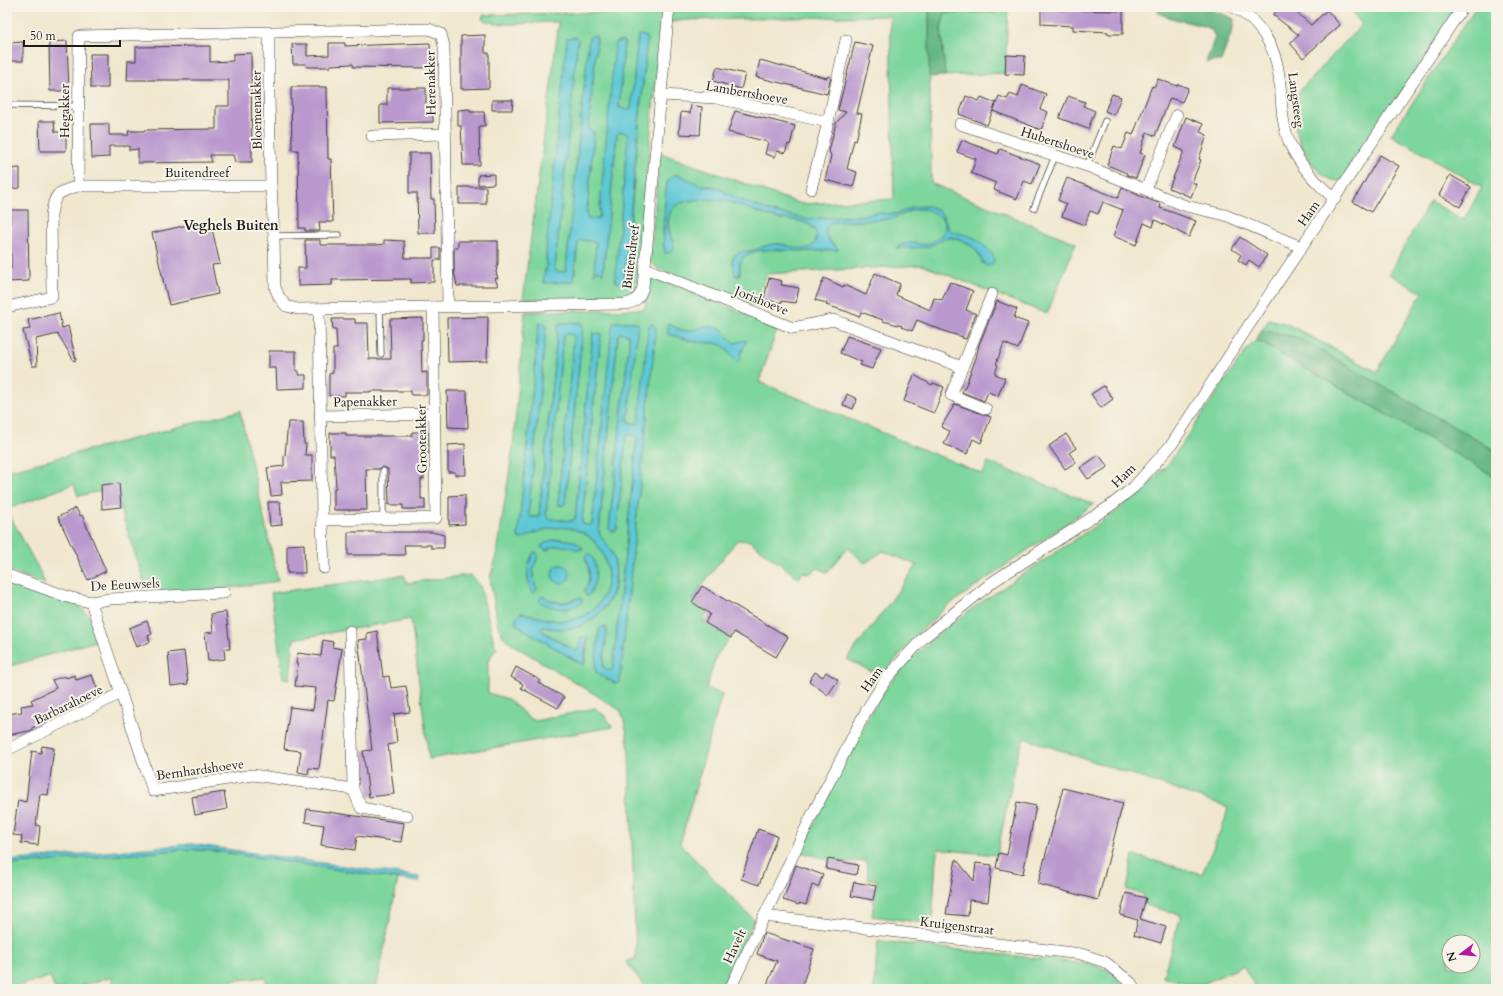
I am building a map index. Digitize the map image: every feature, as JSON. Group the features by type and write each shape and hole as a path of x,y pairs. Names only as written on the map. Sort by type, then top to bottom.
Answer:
{"street":[{"name":"Buitendreef","path":"7,307 52,297 51,215 54,202 57,195 63,191 78,186 271,186 275,287 279,297 286,306 298,309 633,303 641,295 645,268 669,7"},
{"name":"Langsteeg","path":"1233,7 1240,10 1255,23 1267,37 1278,65 1284,121 1289,141 1299,161 1321,187 1335,198"},
{"name":"Ham","path":"764,916 812,815 866,710 886,679 923,638 994,581 1110,506 1134,487 1172,444 1249,325 1463,7"},
{"name":"Herenakker","path":"79,36 429,29 441,34 444,46 448,306"},
{"name":"Bloemenakker","path":"269,33 271,186"},
{"name":"Hegakker","path":"78,186 79,36"},
{"path":"811,189 828,122 846,40"},
{"name":"Lambertshoeve","path":"661,95 716,98 828,122"},
{"path":"1146,189 1177,115"},
{"name":"Hubertshoeve","path":"960,124 1087,166 1186,206 1225,215 1301,248"},
{"name":"Herenakker","path":"372,136 445,134"},
{"name":"Jorishoeve","path":"645,268 793,328 833,320 962,367"},
{"path":"986,409 951,395 992,294"},
{"name":"Grooteakker","path":"322,520 436,518 433,307"},
{"path":"319,309 324,568"},
{"name":"Papenakker","path":"320,416 434,414"},
{"name":"De Eeuwsels","path":"7,575 71,598 90,602 110,599 224,593"},
{"name":"Bernhardshoeve","path":"90,602 153,791 253,776 353,789"},
{"path":"350,631 353,789 361,808 407,816"},
{"name":"Barbarahoeve","path":"7,750 121,693"},
{"name":"Havelt","path":"730,989 764,916"},
{"name":"Kruigenstraat","path":"764,916 1081,954 1105,962 1131,983 1134,989"}],"lane":[{"path":"7,106 78,106"},
{"path":"1087,166 1105,120"},
{"path":"1034,208 1055,156"},
{"path":"274,236 339,236"},
{"path":"380,308 381,354"},
{"path":"383,471 383,520"}],"green space":[{"path":"815,7 929,7 931,182 1076,243 1047,314 922,265 767,274 754,306 657,268 650,261 660,153 801,204 894,199 890,16 685,20 661,22 636,291 627,299 523,299 559,22 498,24 482,19 483,15","holes":["638,36 647,39 625,279 624,280 628,136 627,133 619,132 617,134 603,273 600,271 595,271 596,242 580,240 578,242 574,281 572,283 544,273 546,268 546,256 576,37 578,39 555,268 556,271 564,272 566,270 589,38 597,39 589,124 589,130 594,132 587,215 588,218 597,219 599,218 617,41 623,41 624,43 619,108 629,110 631,109","679,175 700,185 714,186 733,197 772,212 806,219 859,216 875,213 896,214 914,207 927,206 937,210 945,220 950,231 974,238 986,247 983,264 977,251 973,247 961,240 953,238 942,239 928,246 897,248 903,244 927,244 938,239 945,230 944,221 941,217 928,210 917,209 889,218 829,223 826,226 826,234 838,250 757,251 743,257 740,263 740,274 733,257 739,253 777,244 806,249 811,247 816,241 817,236 815,230 804,222 775,218 729,202 693,199 682,202 674,207 669,216 669,227 673,242 664,249 663,231 667,183"]},
{"path":"929,7 1010,7 995,13 965,12 945,14 941,28 945,76 929,77"},
{"path":"1008,7 1005,73 945,76 941,28 945,14 965,12 995,13"},
{"path":"1159,7 1189,7 1206,9 1224,14 1234,19 1233,28 1221,61 1206,62 1215,37 1211,29 1164,16 1158,13"},
{"path":"1355,7 1458,7 1342,180 1335,181 1322,174 1305,153 1296,130 1292,99 1362,24 1353,14"},
{"path":"1476,7 1496,7 1496,451 1295,337 1262,330 1269,319 1287,324 1377,372 1422,293 1389,274 1430,201 1464,220 1482,187 1391,135"},
{"path":"654,277 778,327 759,382 983,474 988,462 1094,504 946,607 918,634 882,677 847,659 917,565 883,551 865,563 848,548 827,572 818,568 809,574 804,572 798,578 750,541 737,540 702,585 693,600 710,610 703,621 730,637 716,657 706,688 722,694 680,844 754,920 721,989 647,989 626,962 636,958 629,752 626,728 621,711 510,643 503,636 498,625 490,578 497,554 513,447 525,312 645,309 648,282","holes":["615,322 635,322 628,420 630,423 637,424 639,421 655,333 620,682 614,683 597,674 595,669 600,628 603,667 610,671 613,668 637,438 636,436 630,434 626,437 617,529 609,529 629,336 627,334 620,333 618,335 599,532 610,549 615,564 616,580 612,594 606,606 597,615 586,622 573,626 558,628 543,627 541,629 576,651 579,649 581,637 588,638 585,663 583,665 523,629 521,613 546,619 563,621 572,620 589,612 601,600 607,585 607,569 603,554 593,541 579,531 555,527 539,531 519,539 518,537 539,324 546,325 546,327 529,509 529,514 531,517 539,516 558,324 581,323 583,326 565,504 559,505 574,337 572,334 566,334 563,337 546,515 549,519 572,521 575,519 593,333 597,335 601,334 582,521 583,524 589,526 592,524","708,326 723,329 729,339 735,343 746,341 740,354 740,358 736,361 724,346 715,343 696,342 671,335 676,328 687,331","559,539 574,541 583,548 576,549 566,545 560,545 546,550 541,546 549,541","534,552 538,557 534,565 533,572 537,589 530,587 528,578 528,570","585,558 593,560 595,568 595,576 591,592 584,591 589,579 588,566","543,596 556,602 564,602 577,598 581,602 575,606 564,609 555,607 540,598"]},
{"path":"1262,330 1295,337 1306,342 1496,451 1496,477 1256,340"},
{"path":"1256,340 1496,477 1496,989 1257,989 1243,966 1205,983 1194,985 1163,977 1181,915 1145,905 1143,894 1127,890 1133,855 1202,874 1225,820 1228,807 1024,738 1017,756 997,855 938,849 932,924 872,916 877,880 868,879 866,861 837,862 801,852 839,773 872,710 888,686 911,659 938,634 980,603 1116,512 1145,487 1169,463 1248,348"},
{"path":"240,411 278,581 202,592 148,594 115,488 78,496 74,484 7,509 7,471"},
{"path":"7,510 40,572 45,584 7,570"},
{"path":"404,575 407,583 470,575 480,586 495,646 497,648 488,660 488,693 508,699 528,717 535,721 595,708 606,717 612,727 429,759 411,619 294,639 290,679 283,678 271,593"},
{"path":"7,577 70,600 82,608 89,617 99,640 7,667"},
{"path":"187,849 216,851 398,879 376,989 268,989 265,977 178,987 177,989 115,989 111,977 69,989 55,989 50,977 7,989 7,865"},
{"path":"878,941 1089,964 1106,969 1118,978 1124,989 874,989"}],"water":[{"path":"639,35 645,36 647,39 624,281 616,282 615,280 628,136 627,133 619,132 617,134 603,274 597,270 594,275 596,242 580,240 578,242 573,282 544,283 547,266 546,250 567,38 576,37 578,39 555,268 556,271 564,272 566,270 589,38 591,36 596,36 597,39 589,124 589,130 594,132 587,215 588,218 597,219 599,218 615,43 623,41 624,43 619,108 629,110 631,109"},
{"path":"674,175 679,175 700,185 720,188 733,197 772,212 806,219 859,216 875,213 896,214 914,207 932,207 941,213 950,231 974,238 986,247 993,256 994,260 992,264 987,266 983,263 974,247 953,237 945,238 926,247 897,248 910,243 929,243 939,238 944,232 944,222 937,214 924,209 915,209 889,219 847,221 829,224 827,226 826,235 828,240 838,248 838,250 765,250 750,253 743,257 740,263 739,276 737,276 735,275 732,260 737,254 773,244 799,248 810,247 814,244 816,239 816,232 808,223 776,218 724,201 690,201 681,203 674,207 670,213 668,224 674,248 671,252 665,253 664,230 666,189 669,180"},
{"path":"635,322 638,324 628,420 630,423 637,424 639,421 648,329 652,324 655,326 656,330 620,679 617,684 597,674 595,669 599,629 601,627 606,627 607,629 603,667 610,671 613,668 637,438 636,436 630,434 626,437 617,529 616,531 611,531 609,529 629,345 629,336 627,334 620,333 618,335 599,532 614,558 616,574 612,594 602,611 586,623 569,629 543,627 541,629 576,651 579,649 581,637 587,637 584,664 583,665 523,629 516,624 515,621 517,616 521,613 550,620 572,620 590,612 602,599 607,583 607,566 601,550 589,537 573,529 553,528 522,539 518,537 539,324 544,323 546,327 529,509 529,514 531,517 539,516 558,324 581,323 583,326 565,504 559,505 574,337 572,334 566,334 563,337 546,515 549,519 572,521 575,519 593,332 595,334 601,333 582,521 583,524 589,526 592,524 612,327 613,323"},
{"path":"668,323 680,330 687,331 708,326 723,329 729,339 735,343 747,341 740,354 741,358 737,362 724,346 715,343 696,342 668,334"},
{"path":"559,539 574,541 583,548 579,550 566,546 555,546 546,550 541,547 549,541"},
{"path":"534,552 538,555 533,572 533,579 537,589 534,593 530,587 528,567"},
{"path":"588,553 594,562 596,575 593,587 587,597 584,591 587,587 589,579 589,570 585,558"},
{"path":"557,565 565,565 570,570 568,581 565,583 557,583 552,578 552,570"},
{"path":"544,596 559,603 566,603 579,598 583,601 573,607 555,608 539,601 540,598"},
{"path":"191,844 419,877 419,882 216,851 187,849 7,865 7,861"}],"building":[{"path":"1041,7 1058,7 1058,10 1123,11 1123,34 1073,30 1073,26 1041,24"},
{"path":"1279,7 1300,7 1296,12 1311,25 1327,10 1340,25 1303,58 1290,43 1299,35 1273,15"},
{"path":"485,35 485,53 489,53 489,88 461,89 461,36"},
{"path":"67,41 69,91 50,91 49,42"},
{"path":"23,42 23,61 7,61 7,43"},
{"path":"855,42 873,46 857,113 862,114 856,141 854,140 847,169 857,172 853,187 825,180 831,156 829,151 836,123 846,112 838,110"},
{"path":"329,43 345,43 345,46 430,43 431,68 353,67 353,64 330,65 330,67 307,67 306,64 293,64 292,44 307,44 307,56 329,55"},
{"path":"210,46 210,62 233,61 233,54 251,53 252,162 235,162 233,155 210,155 212,162 138,163 138,149 129,150 129,146 109,146 109,157 92,158 91,124 109,124 109,135 129,135 128,131 145,131 144,130 216,129 216,106 229,106 229,80 127,80 128,61 136,61 136,47"},
{"path":"90,54 108,54 108,88 91,88"},
{"path":"1006,55 1025,56 1024,75 1005,74"},
{"path":"760,60 827,78 828,76 831,77 827,94 756,77"},
{"path":"717,67 745,74 741,89 713,81"},
{"path":"1158,79 1177,86 1178,84 1188,88 1182,102 1170,98 1155,136 1147,132 1140,153 1145,155 1136,178 1107,165 1114,146 1122,149 1128,133 1133,135 1152,86 1154,87"},
{"path":"1022,85 1046,94 1040,109 1048,112 1041,130 993,111 999,96 1007,99 1010,94 1018,97"},
{"path":"291,87 327,87 328,159 331,159 333,222 319,222 320,231 305,231 305,228 299,228 298,150 292,150"},
{"path":"387,88 426,88 426,105 433,105 433,122 380,123 380,105 387,105"},
{"path":"1112,94 1121,97 1114,115 1105,111"},
{"path":"966,96 979,101 981,97 996,103 987,125 959,114"},
{"path":"1068,96 1085,102 1083,106 1095,111 1088,129 1059,118"},
{"path":"492,100 513,100 512,110 492,110"},
{"path":"691,105 702,107 700,135 679,134 681,112 690,113"},
{"path":"470,109 470,112 484,112 485,126 479,126 480,165 463,165 461,126 458,126 458,110"},
{"path":"735,111 795,126 790,145 788,144 785,153 777,151 775,157 765,154 768,142 728,132"},
{"path":"1186,117 1203,124 1200,132 1207,135 1199,159 1201,160 1192,182 1196,184 1191,197 1169,188 1184,151 1175,147"},
{"path":"39,121 54,121 55,132 66,132 66,151 40,151"},
{"path":"962,140 998,154 1000,149 1040,164 1032,184 1024,181 1017,199 994,190 996,183 971,173 976,159 957,152"},
{"path":"409,153 430,153 431,199 434,199 435,233 418,233 417,193 409,193"},
{"path":"1380,155 1399,166 1371,212 1353,202"},
{"path":"20,168 20,188 7,189 7,169"},
{"path":"494,174 494,184 478,185 478,175"},
{"path":"1450,175 1471,187 1460,207 1439,195"},
{"path":"1067,178 1118,198 1122,188 1161,204 1160,208 1196,221 1189,237 1155,220 1153,227 1144,223 1136,245 1113,236 1123,210 1103,202 1098,214 1090,211 1085,225 1062,216 1066,204 1058,200"},
{"path":"459,187 486,187 486,204 459,204"},
{"path":"10,210 28,210 29,281 8,282 8,269 11,269"},
{"path":"210,220 220,264 212,265 218,294 169,305 152,233"},
{"path":"1240,237 1267,255 1259,267 1249,260 1246,265 1238,260 1241,255 1232,249"},
{"path":"305,240 320,240 320,245 377,245 384,244 384,240 404,241 405,258 433,258 433,248 440,248 440,260 434,260 434,282 411,283 411,279 332,280 332,285 298,286 298,268 306,268"},
{"path":"458,241 498,241 498,263 496,272 498,279 495,278 498,286 457,286 454,271 454,248 458,248"},
{"path":"875,273 900,284 896,295 930,310 934,298 942,300 950,282 973,291 966,310 976,314 966,339 917,320 912,331 861,312 859,317 826,305 827,303 815,300 824,278 843,287 844,285 866,295"},
{"path":"769,278 782,281 781,285 799,288 796,303 781,301 781,303 764,299"},
{"path":"997,301 1017,309 1014,318 1028,323 1018,349 1004,343 996,364 998,365 995,374 1005,378 998,396 988,392 984,401 962,392 969,379 979,345"},
{"path":"59,313 62,328 68,326 76,360 74,361 58,334 36,339 37,366 32,366 23,330 30,329 28,320"},
{"path":"488,317 487,361 448,362 447,318"},
{"path":"423,318 423,340 421,340 422,373 427,372 427,395 411,395 411,391 370,391 345,392 345,396 329,396 329,374 333,373 333,349 337,349 336,329 333,329 332,319 355,319 355,323 368,323 369,359 391,359 390,319"},
{"path":"847,336 881,348 872,369 860,365 862,362 840,353"},
{"path":"269,351 296,351 296,371 299,371 299,375 306,375 306,388 277,389 276,368 269,368"},
{"path":"914,375 932,385 933,383 944,387 934,413 904,401"},
{"path":"1104,386 1113,399 1101,408 1091,394"},
{"path":"447,391 467,391 468,428 448,427"},
{"path":"847,394 857,399 853,409 843,405"},
{"path":"955,404 991,417 981,443 973,439 967,454 944,444 950,431 941,427"},
{"path":"288,422 303,422 304,444 306,444 305,455 312,455 312,481 281,482 282,495 271,496 267,468 284,466"},
{"path":"412,432 428,432 428,454 424,454 424,479 421,479 421,499 425,499 425,509 403,509 403,505 389,505 388,469 383,467 379,469 366,469 367,510 334,510 334,488 336,488 334,455 330,455 330,433 346,433 346,436 412,436"},
{"path":"1066,434 1076,448 1069,453 1076,462 1065,469 1049,446"},
{"path":"465,444 466,475 455,475 455,472 448,472 448,445"},
{"path":"1099,455 1108,467 1088,479 1080,468"},
{"path":"119,483 121,507 102,509 101,485"},
{"path":"465,495 465,524 449,525 449,496"},
{"path":"268,502 280,502 282,525 270,526"},
{"path":"76,508 80,516 82,515 106,571 88,580 58,517"},
{"path":"348,532 432,532 444,535 444,548 431,548 431,545 404,545 405,555 348,555"},
{"path":"304,544 305,573 287,573 287,545"},
{"path":"702,586 788,637 776,657 734,632 731,638 705,623 710,614 692,602"},
{"path":"226,612 230,649 224,649 225,659 208,661 205,633 213,632 211,614"},
{"path":"147,621 152,634 148,636 150,642 136,647 129,628"},
{"path":"377,631 383,677 389,676 391,688 406,686 410,712 394,714 397,743 388,745 394,794 369,797 363,751 372,750 358,640 367,639 367,633"},
{"path":"323,640 333,642 332,647 342,649 334,701 328,700 319,769 309,768 308,774 298,772 301,751 284,749 290,707 313,710 316,688 295,686 298,653 321,656"},
{"path":"184,651 188,684 171,686 168,653"},
{"path":"516,667 540,680 538,683 564,697 558,708 521,688 523,684 511,677"},
{"path":"815,672 823,677 826,672 838,680 828,695 809,681"},
{"path":"75,675 76,680 92,675 98,691 69,704 71,709 32,728 32,730 7,735 7,714 22,712 21,706 33,704 31,700 56,688 52,680"},
{"path":"42,746 54,748 48,795 40,794 36,825 40,826 38,845 21,843 22,836 13,835 18,800 26,802 32,751 41,753"},
{"path":"1063,788 1123,803 1098,900 1038,884"},
{"path":"224,792 227,809 195,815 192,797"},
{"path":"1017,802 1036,806 1023,874 996,868 999,853 1007,855"},
{"path":"307,809 404,823 401,842 357,836 355,850 321,845 324,825 305,822"},
{"path":"758,829 777,836 759,885 741,879"},
{"path":"828,859 858,865 856,875 826,869"},
{"path":"956,859 974,881 976,863 992,865 988,902 969,900 968,916 946,914"},
{"path":"796,865 823,875 818,887 812,885 806,905 799,903 799,905 783,900"},
{"path":"854,882 876,886 873,900 851,896"},
{"path":"1126,893 1146,898 1140,919 1166,927 1161,943 1134,935 1138,920 1120,915"},
{"path":"764,933 814,949 801,989 765,989 777,961 757,954"}],"district":[{"name":"Veghels Buiten","path":"231,225"}]}
